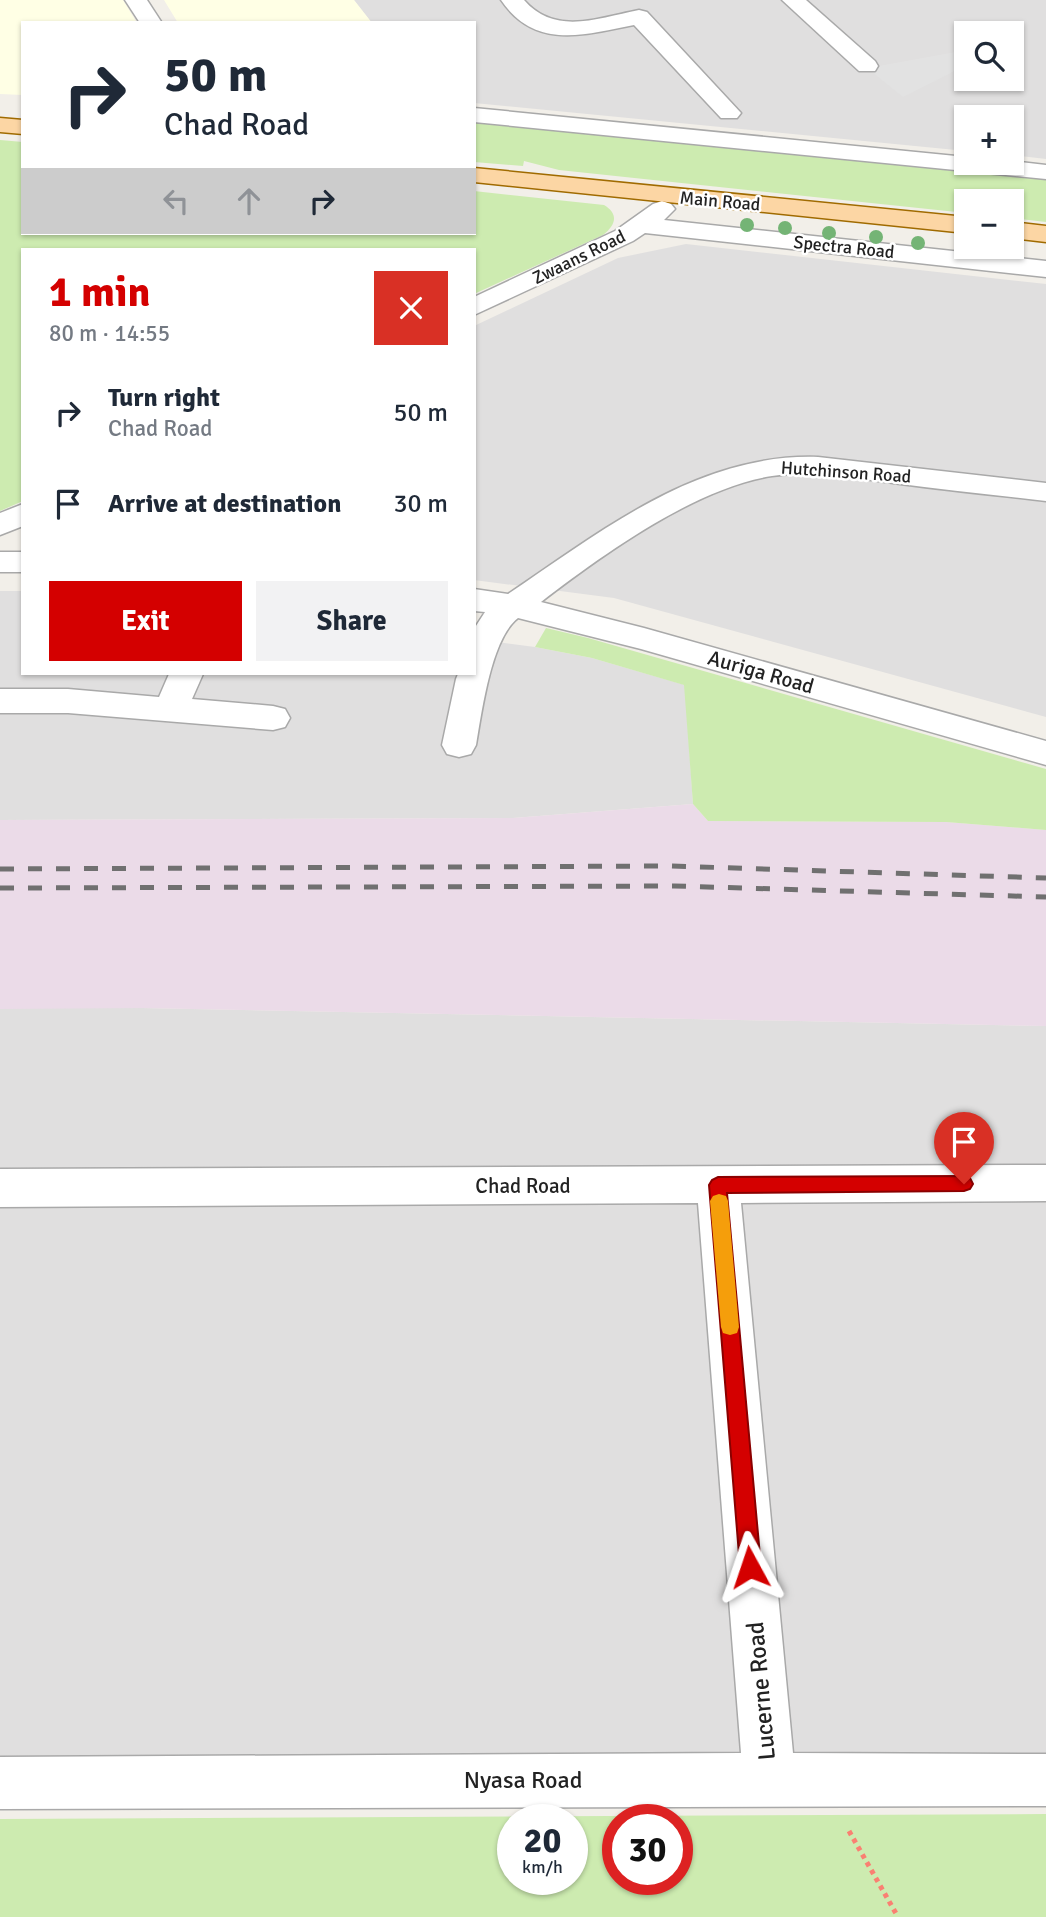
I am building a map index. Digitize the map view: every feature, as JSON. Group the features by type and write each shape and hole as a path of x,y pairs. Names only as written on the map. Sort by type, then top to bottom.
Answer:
{"main road":[{"path":"0,125 21,127"},
{"name":"Main Road","path":"476,175 954,224"},
{"path":"1024,231 1046,234"}],"street":[{"path":"136,0 150,21"},
{"path":"512,0 530,20 546,26 570,28 639,17 729,113"},
{"path":"793,0 867,66"},
{"path":"476,115 1046,172"},
{"name":"Zwaans Road","path":"476,306 573,262 642,225 678,197"},
{"name":"Spectra Road","path":"642,225 1046,269"},
{"name":"Hutchinson Road","path":"476,674 496,619 558,572 664,508 723,480 773,467 817,467 1046,492"},
{"path":"0,525 21,515"},
{"path":"0,562 21,562"},
{"name":"Auriga Road","path":"476,600 515,606 644,639 1046,753"},
{"path":"171,709 186,675"},
{"name":"Hutchinson Road","path":"459,745 463,716 476,675"},
{"path":"0,701 68,701 273,718"},
{"name":"Chad Road","path":"0,1188 1046,1183"},
{"name":"Lucerne Road","path":"718,1185 768,1779"},
{"name":"Nyasa Road","path":"0,1783 1046,1780"}],"path":[{"path":"847,1826 898,1917"}],"shaded area":[{"path":"0,0 123,0 136,21 21,21 21,95 0,94"},
{"path":"164,0 354,0 370,21 177,21"},
{"path":"354,0 1046,0 1046,159 1024,156 1024,105 954,105 954,150 476,103 476,21 370,21"},
{"path":"954,52 954,71 903,97 867,68"},
{"path":"686,244 1046,284 1046,717 614,598 476,580 476,325 618,258"},
{"path":"0,591 21,591 21,675 476,675 476,639 592,658 685,685 693,804 513,818 0,820"},
{"path":"693,804 708,821 946,822 1046,830 1046,1026 142,1008 0,1009 0,820 513,818"},
{"path":"0,1008 142,1008 1046,1026 1046,1780 0,1783"}],"green space":[{"path":"476,121 954,170 954,175 1007,175 1046,179 1046,222 1024,219 1024,189 954,189 954,212 559,170 524,161 523,166 476,162"},
{"path":"0,140 21,142 21,235 476,235 476,191 604,205 614,216 611,227 603,235 476,293 476,248 21,248 21,502 0,511"},
{"path":"546,628 1046,769 1046,830 946,822 708,821 693,804 684,685 592,658 535,647"},
{"path":"1046,1814 1046,1917 0,1917 0,1819 497,1817 497,1895 588,1895 588,1816 602,1816 602,1895 693,1895 693,1816"}],"railway":[{"path":"0,869 671,866 1046,878"},
{"path":"0,888 674,886 1046,897"}],"slow traffic":[{"path":"719,1201 730,1327"}],"route":[{"path":"750,1567 718,1185 964,1184"}]}
